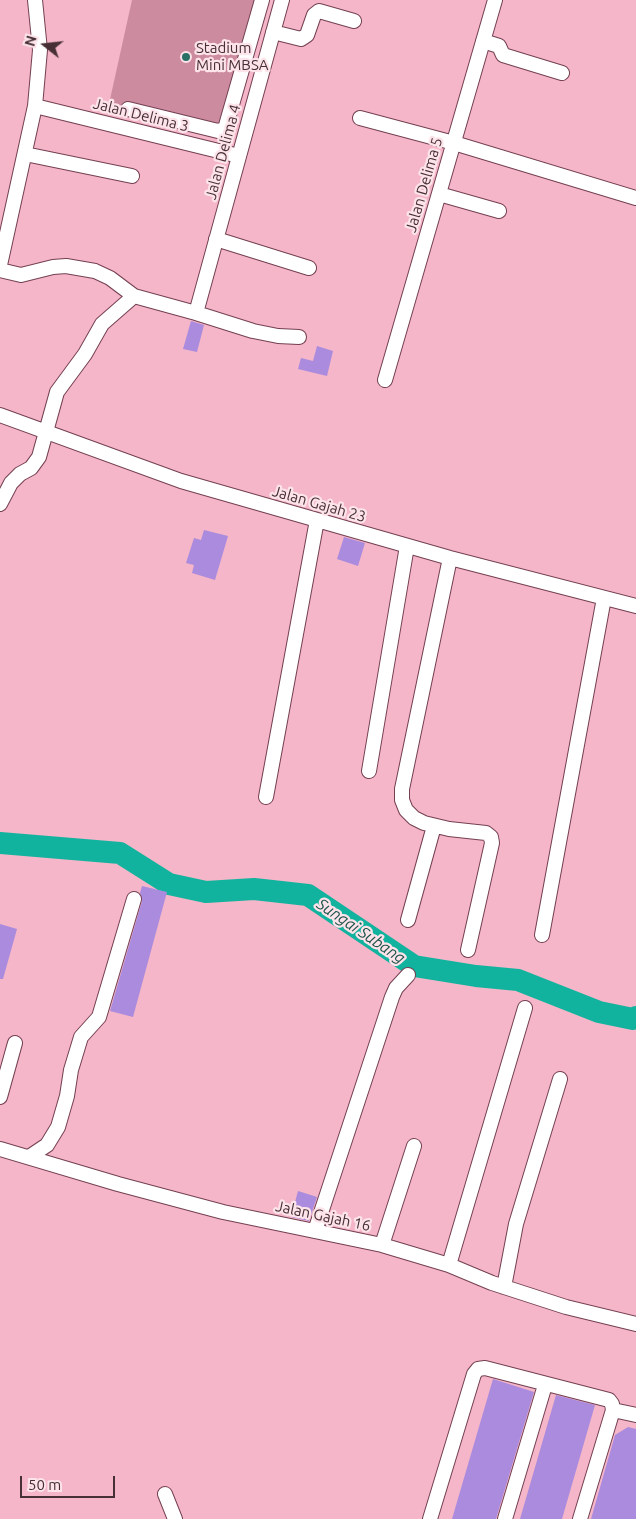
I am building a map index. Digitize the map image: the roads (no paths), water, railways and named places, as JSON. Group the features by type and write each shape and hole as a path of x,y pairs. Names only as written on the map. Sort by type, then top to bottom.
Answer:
{"street":[{"path":"0,265 26,154 35,106 40,50 36,0"},
{"path":"134,130 133,110 222,131 227,126 262,0"},
{"name":"Jalan Delima 4","path":"196,313 282,0"},
{"name":"Jalan Delima 5","path":"386,380 496,0"},
{"path":"273,32 302,39 307,35 314,15 319,11 354,21"},
{"path":"483,41 500,46 503,55 562,73"},
{"path":"238,86 256,92"},
{"name":"Jalan Delima 3","path":"35,106 239,156"},
{"path":"360,118 454,143 636,198"},
{"path":"26,154 132,176"},
{"path":"439,194 499,211"},
{"path":"216,239 309,268"},
{"path":"0,270 21,275 53,267 66,266 95,271 110,278 134,296 196,313 253,332 299,337"},
{"path":"0,504 11,483 20,474 31,468 39,457 57,392 85,354 102,324 134,296"},
{"name":"Jalan Gajah 23","path":"0,414 181,482 450,558 636,606"},
{"path":"266,797 317,520"},
{"path":"369,770 407,546"},
{"path":"450,558 402,789 402,800 406,810 414,818 434,826 486,833 489,834 492,840 468,950"},
{"path":"542,935 604,598"},
{"path":"408,920 434,826"},
{"path":"30,1157 47,1145 58,1127 67,1096 71,1070 81,1037 99,1017 134,899"},
{"path":"315,1231 392,997 396,988 408,975"},
{"path":"449,1264 525,1008"},
{"path":"0,1097 15,1043"},
{"path":"504,1287 516,1224 560,1079"},
{"path":"382,1245 414,1146"},
{"name":"Jalan Gajah 16","path":"0,1149 118,1184 224,1212 382,1245 449,1264 504,1287 566,1307 636,1324"},
{"path":"430,1519 476,1371 485,1368 609,1400 612,1404 613,1410 580,1519"},
{"path":"505,1519 545,1385"},
{"path":"613,1410 636,1415"},
{"path":"165,1494 176,1519"}],"waterway":[{"name":"Sungai Subang","path":"0,843 120,853 169,884 206,892 254,889 308,895 414,966 476,976 518,980 599,1012 633,1019 636,1017"}],"place":[{"name":"Stadium Mini MBSA","path":"186,57"}]}
